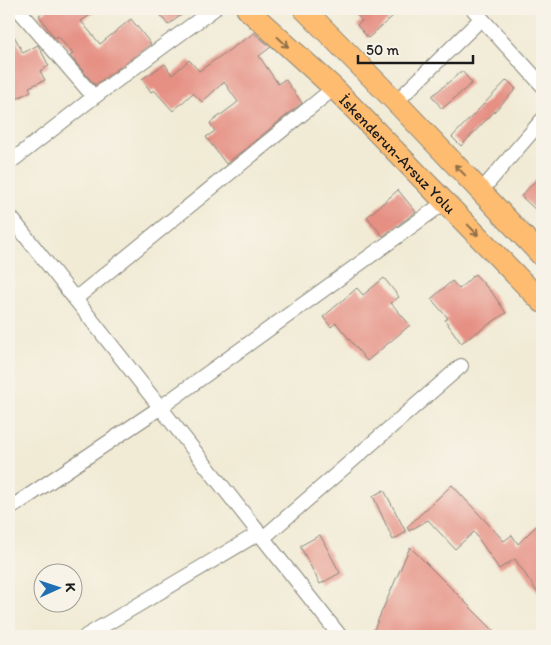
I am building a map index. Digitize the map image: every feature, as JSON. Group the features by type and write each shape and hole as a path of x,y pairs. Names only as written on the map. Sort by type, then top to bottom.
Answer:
{"main road":[{"name":"İskenderun-Arsuz Yolu","path":"247,9 334,88 542,302"},
{"name":"İskenderun-Arsuz Yolu","path":"304,9 396,102 542,256"}],"street":[{"path":"18,9 94,98"},
{"path":"9,163 214,9"},
{"path":"396,102 477,14 542,85"},
{"path":"75,298 334,88"},
{"path":"481,191 542,120"},
{"path":"9,509 161,408 445,202"},
{"path":"9,215 340,636"},
{"path":"86,636 261,536 461,366"}],"building":[{"path":"49,9 100,9 81,21 100,44 131,19 151,44 95,85 70,56 73,54 58,36 55,38 53,36 39,15"},
{"path":"156,9 189,9 168,25"},
{"path":"352,9 401,9 368,38 357,25 362,21"},
{"path":"9,26 23,53 38,45 49,66 40,71 45,80 29,87 31,91 16,99 9,84"},
{"path":"254,33 271,47 259,56 278,84 285,79 302,103 226,164 206,137 215,131 210,123 238,102 224,82 202,102 193,93 173,111 154,90 151,92 142,79 165,64 172,75 189,60 199,71"},
{"path":"462,71 472,83 442,109 432,96"},
{"path":"507,80 516,89 461,146 452,137"},
{"path":"542,174 542,216 521,196"},
{"path":"398,190 416,212 383,236 367,217"},
{"path":"475,274 493,294 506,313 461,343 445,320 448,318 431,299 452,281 459,289"},
{"path":"384,278 399,297 391,303 410,325 367,361 336,323 331,327 323,317 357,288 363,295"},
{"path":"452,485 504,541 512,535 518,544 542,520 542,599 515,559 499,569 474,532 455,549 428,520 409,531 407,527"},
{"path":"384,490 406,532 393,540 373,496"},
{"path":"320,535 340,573 320,584 300,546"},
{"path":"410,547 499,636 371,636"}]}
